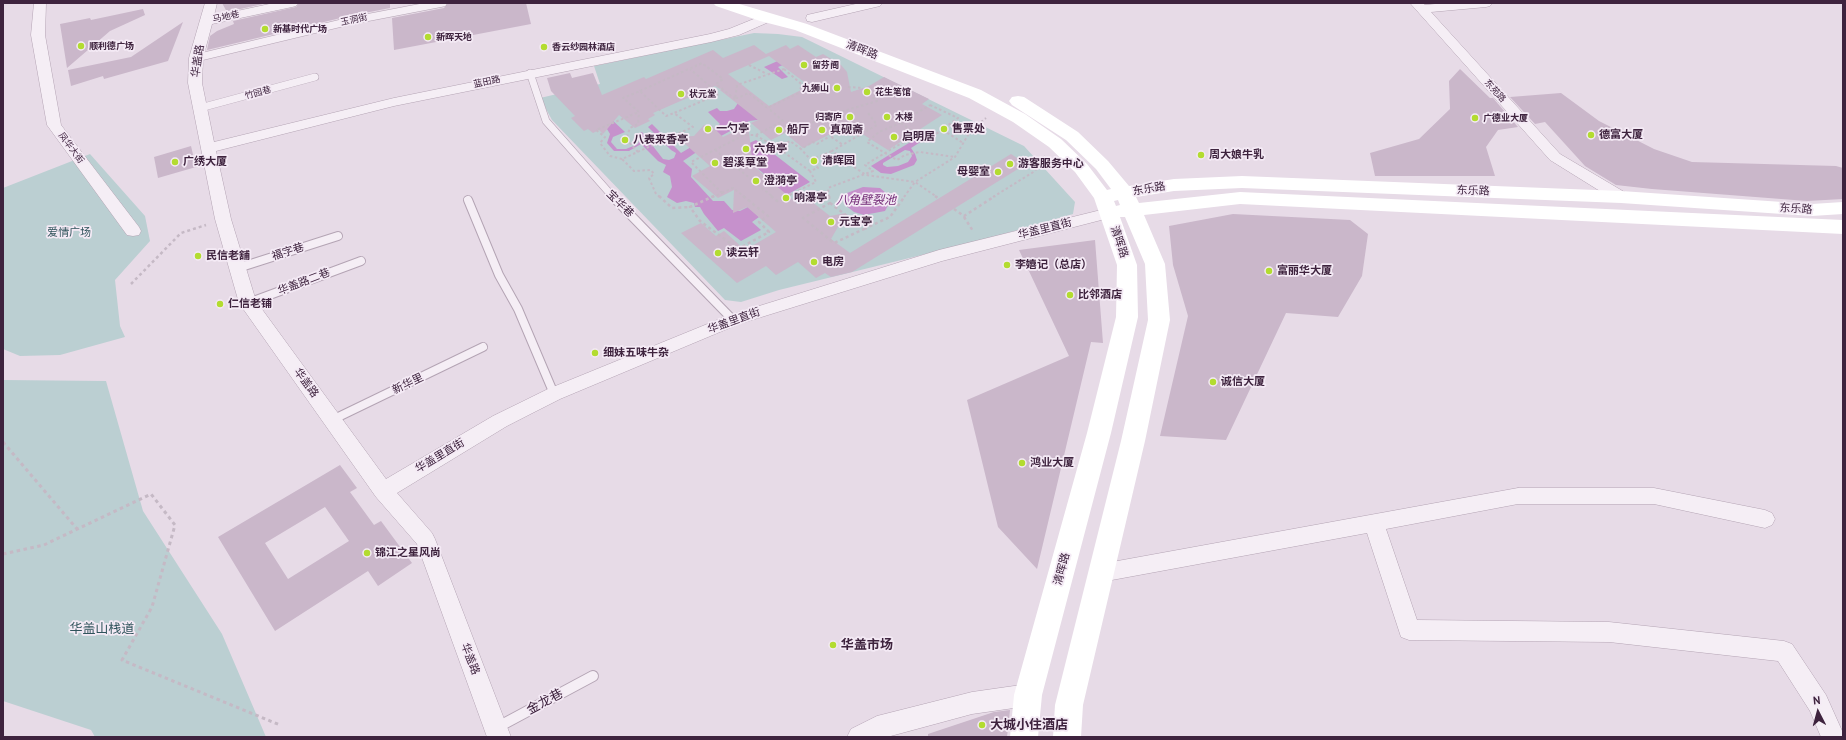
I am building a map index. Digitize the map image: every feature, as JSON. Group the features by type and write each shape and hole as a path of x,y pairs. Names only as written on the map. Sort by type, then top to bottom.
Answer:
{"street":[{"name":"凤华大街","path":"40,3 38,35 54,126 133,231"},
{"name":"华盖路","path":"211,3 196,58 195,83 224,219 248,303 384,491 425,539 498,732"},
{"name":"马地巷","path":"206,20 292,3"},
{"name":"清晖路","path":"721,3 812,18 988,85 1033,109 1072,136 1102,165 1129,202 1155,264 1159,320 1069,705 1067,737"},
{"path":"812,18 876,3"},
{"path":"1418,6 1486,3"},
{"name":"东苑路","path":"1418,6 1555,157 1621,197"},
{"name":"清晖路","path":"764,10 801,27 975,94 1019,118 1055,143 1081,168 1106,205 1127,265 1127,317 1099,432 1028,695 1024,737"},
{"name":"蓝田路","path":"208,148 394,102 530,73 711,38 734,32 764,10"},
{"name":"东乐路","path":"1129,202 1174,185 1242,182 1621,197 1812,210 1843,208"},
{"name":"东乐路","path":"1106,205 1129,202 1240,198 1843,227"},
{"name":"华盖里直街","path":"384,491 500,421 554,394 733,320 1106,205"},
{"path":"1101,573 1518,496 1654,496 1765,519"},
{"path":"1374,523 1409,630 1609,632 1784,651 1818,703 1833,737"},
{"path":"859,737 877,728 972,703 1028,695"}],"lane":[{"name":"玉洞街","path":"196,58 350,21 443,3"},
{"name":"宝华巷","path":"530,73 546,120 604,188 733,320"},
{"name":"竹园巷","path":"200,108 315,77"},
{"path":"468,200 499,276 518,309 554,394"},
{"name":"福字巷","path":"238,268 338,236"},
{"name":"华盖路二巷","path":"248,303 361,261"},
{"name":"新华里","path":"332,420 483,347"},
{"name":"金龙巷","path":"498,732 593,676"}],"path":[{"path":"639,112 623,98 702,63 723,79 716,84 735,99"},
{"path":"749,65 768,75"},
{"path":"640,91 666,116 719,94 690,69"},
{"path":"735,99 737,85 784,69 807,89 767,108"},
{"path":"848,87 863,88"},
{"path":"735,99 749,93 783,121 755,136"},
{"path":"803,127 826,116 877,101 872,96"},
{"path":"900,123 917,134 929,139 958,118 930,105 900,123 879,132 867,142 897,160 905,155 920,152 955,157"},
{"path":"862,106 865,110"},
{"path":"639,112 596,130 605,137 600,143 610,156 622,159 634,171 651,170 654,174 649,178 656,194 672,208 690,207 733,188 768,216 759,222 768,232 738,249 700,221 690,207"},
{"path":"638,152 626,139 630,128 638,124 639,112"},
{"path":"622,159 693,127 674,113"},
{"path":"811,160 832,151 877,125 868,113"},
{"path":"826,116 857,137"},
{"path":"830,203 803,218 834,243 890,217 915,182 955,157 971,130 979,124"},
{"path":"801,149 813,142 818,144 844,129"},
{"path":"942,130 963,143"},
{"path":"715,150 777,201 816,182 810,171 778,148 755,136 744,134 691,162 722,193"},
{"path":"864,229 830,203 828,188 866,175 873,171 865,165 917,134"},
{"path":"830,136 843,145"},
{"path":"778,148 790,141 801,149 818,168 810,171"},
{"path":"954,209 964,216 1035,171 1055,143"},
{"path":"832,151 849,163"},
{"path":"854,167 866,175 915,182 939,199"},
{"path":"131,284 181,233 224,219"},
{"path":"3,442 77,529"},
{"path":"3,554 44,544 151,494 175,524 152,607 122,660 280,725"}],"green space":[{"name":"清晖园","path":"754,33 802,37 1024,146 1075,202 1073,214 987,239 779,290 741,302 725,300 552,120 540,98 600,84 594,66"},
{"name":"爱情广场","path":"90,154 145,216 150,241 115,280 120,326 125,337 60,355 20,356 3,349 3,188"},
{"name":"华盖山栈道","path":"3,380 106,381 143,511 222,634 266,737 95,737 91,730 3,701"}],"water":[{"path":"789,56 795,60 778,67 788,77 782,79 764,67"},
{"path":"738,103 765,116 757,120 749,121 721,136 683,161 692,169 691,177 713,201 724,201 732,210 740,211 748,207 759,217 752,222 761,230 741,241 724,228 718,231 700,207 695,207 694,203 686,201 677,203 667,197 672,187 670,176 663,172 666,165 658,161 641,144 629,151 614,151 607,143 610,134 607,129 610,118 625,132 613,137 611,142 617,149 626,149 638,144 640,138 638,134 642,132 663,159 669,160 674,158 676,153 671,150 648,127 652,124 681,153 716,132 716,127 720,124 708,112 717,108 720,111 734,109"},
{"path":"917,138 922,141 911,148 917,160 914,165 891,174 881,173 871,166","holes":["905,150 910,151 912,156 908,162 898,166 887,167 883,165 883,163"]},
{"path":"756,140 810,182 781,198 760,183 769,178 757,168 748,172 747,153 751,150 751,147 745,145"},
{"name":"八角壁裂池","path":"863,187 880,188 892,198 885,211 864,215 854,212 844,204 847,193"}],"building":[{"path":"222,3 267,3 227,12"},
{"name":"新基时代广场","path":"299,3 390,3 390,8 349,16 207,50 210,36 217,31 234,24 233,21 296,7"},
{"name":"新晖天地","path":"448,3 526,3 531,24 394,50 392,18 444,8"},
{"path":"143,9 145,15 110,31 67,68 60,24 90,18 91,20"},
{"path":"183,22 168,61 104,79 103,76 71,86 68,70 131,57"},
{"path":"754,45 766,54 786,45 790,49 798,45 816,57 823,54 841,65 847,72 851,92 869,86 884,77 929,99 922,104 942,115 888,150 848,125 803,148 785,133 771,140 751,123 758,120 720,90 722,88 720,89 715,86 653,113 655,115 648,119 650,121 635,128 619,115 603,134 599,130 593,133 588,129 584,131 571,118 575,116 551,91 547,78 570,73 572,78 593,73 602,95 644,77 646,79 713,50 723,58","holes":["769,56 807,84 799,88 801,90 769,106 728,74"]},
{"name":"广德业大厦","path":"1460,69 1490,98 1493,98 1518,127 1498,130 1486,147 1495,176 1375,176 1370,153 1419,139 1450,109 1449,81"},
{"name":"德富大厦","path":"1561,93 1599,121 1654,149 1692,162 1836,166 1843,168 1843,199 1807,201 1616,185 1585,166 1545,122 1535,124 1510,97"},
{"path":"704,125 711,125 723,137 748,125 753,165 768,179 798,204 807,198 830,216 846,213 831,239 850,253 1011,154 1026,164 852,272 831,277 825,273 816,278 798,262 776,275 766,266 737,283 681,233 701,223 716,236 724,231 745,250 776,232 747,207 733,213 734,190 718,198 692,176 710,166 677,137 694,136"},
{"name":"广绣大厦","path":"191,146 196,167 158,178 154,157"},
{"name":"富丽华大厦","path":"1233,214 1350,220 1368,234 1362,276 1338,317 1286,313 1226,440 1160,436 1188,316 1173,265 1169,226"},
{"name":"鸿业大厦","path":"1095,240 1103,343 1091,342 1037,569 998,527 967,400 1069,356 1019,250"},
{"name":"锦江之星风尚","path":"340,465 357,488 350,492 374,525 381,521 412,563 378,586 368,571 275,631 218,537","holes":["325,507 349,541 288,579 265,543"]},
{"name":"大城小住酒店","path":"1010,710 1007,737 928,737 928,734 994,712"}],"place":[{"name":"新基时代广场","path":"265,29"},
{"name":"新晖天地","path":"428,37"},
{"name":"顺利德广场","path":"81,46"},
{"name":"香云纱园林酒店","path":"544,47"},
{"name":"留芬阁","path":"804,65"},
{"name":"九狮山","path":"837,88"},
{"name":"花生笔馆","path":"867,92"},
{"name":"状元堂","path":"681,94"},
{"name":"归寄庐","path":"850,117"},
{"name":"木楼","path":"887,117"},
{"name":"广德业大厦","path":"1475,118"},
{"name":"一勺亭","path":"708,129"},
{"name":"售票处","path":"944,129"},
{"name":"船厅","path":"779,130"},
{"name":"真砚斋","path":"822,130"},
{"name":"德富大厦","path":"1591,135"},
{"name":"启明居","path":"894,137"},
{"name":"八表来香亭","path":"625,140"},
{"name":"六角亭","path":"746,149"},
{"name":"周大娘牛乳","path":"1201,155"},
{"name":"清晖园","path":"814,161"},
{"name":"广绣大厦","path":"175,162"},
{"name":"碧溪草堂","path":"715,163"},
{"name":"游客服务中心","path":"1010,164"},
{"name":"母婴室","path":"998,172"},
{"name":"澄漪亭","path":"756,181"},
{"name":"响瀑亭","path":"786,198"},
{"name":"元宝亭","path":"831,222"},
{"name":"读云轩","path":"718,253"},
{"name":"民信老舖","path":"198,256"},
{"name":"电房","path":"814,262"},
{"name":"李嬉记（总店）","path":"1007,265"},
{"name":"富丽华大厦","path":"1269,271"},
{"name":"比邻酒店","path":"1070,295"},
{"name":"仁信老铺","path":"220,304"},
{"name":"细妹五味牛杂","path":"595,353"},
{"name":"诚信大厦","path":"1213,382"},
{"name":"鸿业大厦","path":"1022,463"},
{"name":"锦江之星风尚","path":"367,553"},
{"name":"华盖市场","path":"833,645"},
{"name":"大城小住酒店","path":"982,725"}]}
